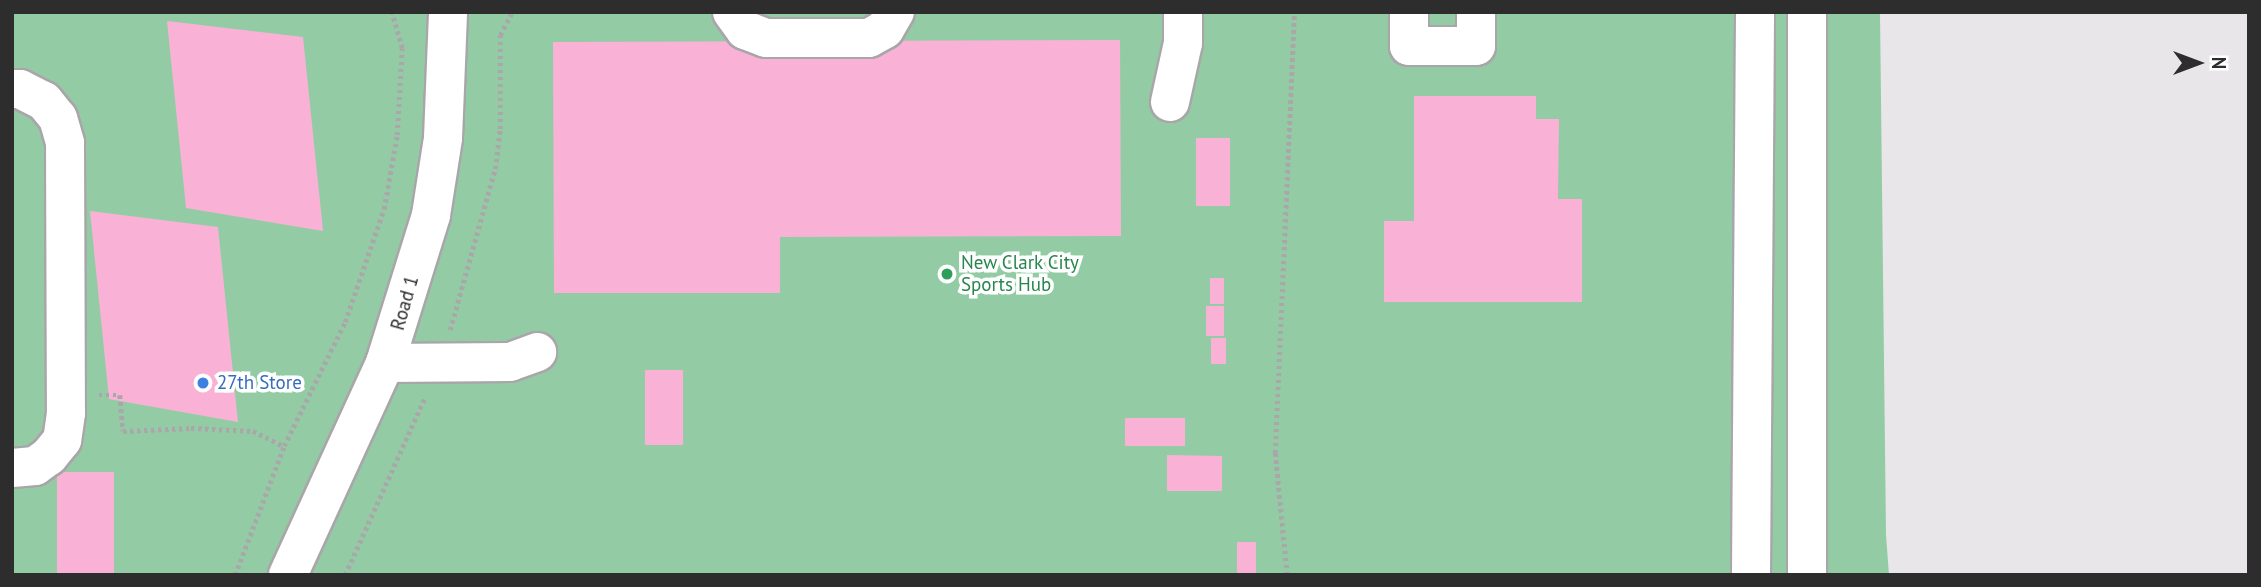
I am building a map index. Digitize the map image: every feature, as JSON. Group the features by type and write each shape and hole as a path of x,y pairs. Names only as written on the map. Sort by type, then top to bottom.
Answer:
{"street":[{"name":"Road 1","path":"288,575 389,351 431,215 443,138 448,12"},
{"path":"732,12 745,30 766,38 869,38 885,29 895,12"},
{"path":"1158,12 1158,42 1170,102 1183,43 1183,12"},
{"path":"1409,12 1409,46 1476,46 1476,12"},
{"path":"1751,575 1755,12"},
{"path":"1807,12 1807,575"},
{"path":"12,89 20,89 44,101 58,118 65,143 65,396 62,440 49,456 35,466 12,468"},
{"path":"389,351 444,351"}],"path":[{"path":"235,575 284,446 345,322 384,209 397,135 402,48 392,12"},
{"path":"345,575 444,351 495,169 500,129 500,35 512,12"},
{"path":"1287,575 1275,453 1294,12"},
{"path":"65,396 120,394 123,431 191,428 253,431 284,446"}],"green space":[{"name":"New Clark City Sports Hub","path":"12,12 1880,12 1886,535 1889,575 12,575"}],"building":[{"path":"167,21 303,37 323,231 186,208"},
{"path":"1120,40 1121,236 780,237 780,293 554,293 553,42"},
{"path":"1414,96 1536,96 1536,119 1559,119 1558,199 1582,199 1582,302 1384,302 1384,221 1414,221"},
{"path":"1196,138 1230,138 1230,206 1196,206"},
{"path":"90,211 218,227 238,422 109,399"},
{"path":"1210,278 1224,278 1224,304 1210,304"},
{"path":"1206,306 1224,306 1224,336 1206,336"},
{"path":"1211,338 1226,338 1226,364 1211,364"},
{"path":"645,370 683,370 683,445 645,445"},
{"path":"1125,418 1185,418 1185,446 1125,446"},
{"path":"1167,455 1222,456 1222,491 1167,491"},
{"path":"57,472 114,472 114,575 57,575"},
{"path":"1237,542 1256,542 1256,575 1237,575"}],"place":[{"name":"New Clark City Sports Hub","path":"947,274"},
{"name":"27th Store","path":"203,383"}]}
